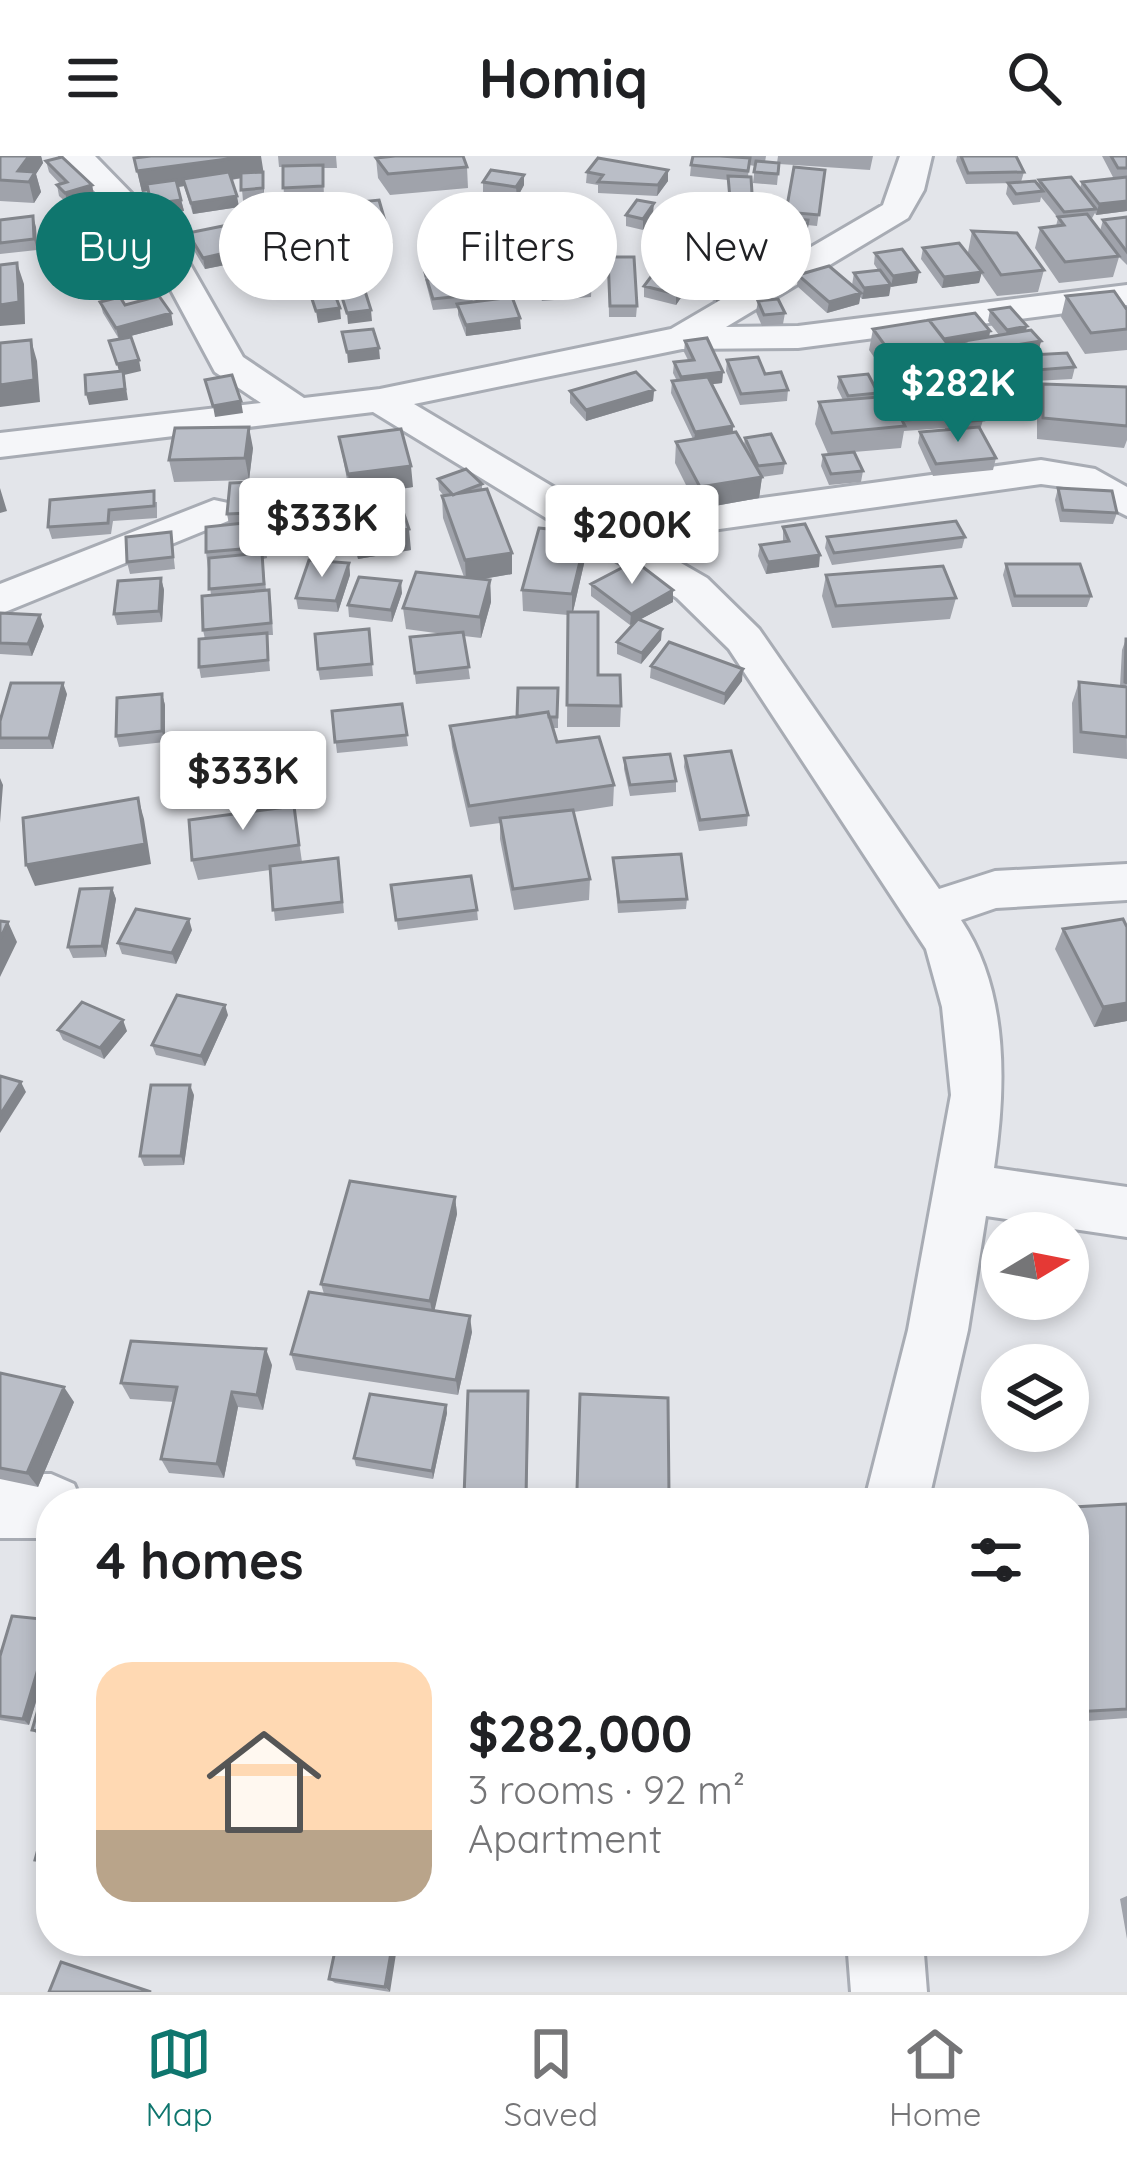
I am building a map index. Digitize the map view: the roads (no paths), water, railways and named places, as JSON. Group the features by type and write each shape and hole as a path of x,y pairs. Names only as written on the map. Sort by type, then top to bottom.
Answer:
{"street":[{"path":"77,156 163,245 228,364 296,409"},
{"path":"682,338 896,211 908,190 916,156"},
{"path":"0,446 380,400 682,338 798,337 1127,295"},
{"path":"380,400 692,588 744,639 950,945 968,1007 978,1095 938,1330 900,1488"},
{"path":"605,532 1041,472 1081,477 1127,504"},
{"path":"0,600 214,512"},
{"path":"931,911 995,890 1127,882"},
{"path":"962,1188 1127,1212"},
{"path":"0,1506 36,1506"},
{"path":"886,1956 889,1992"}]}
